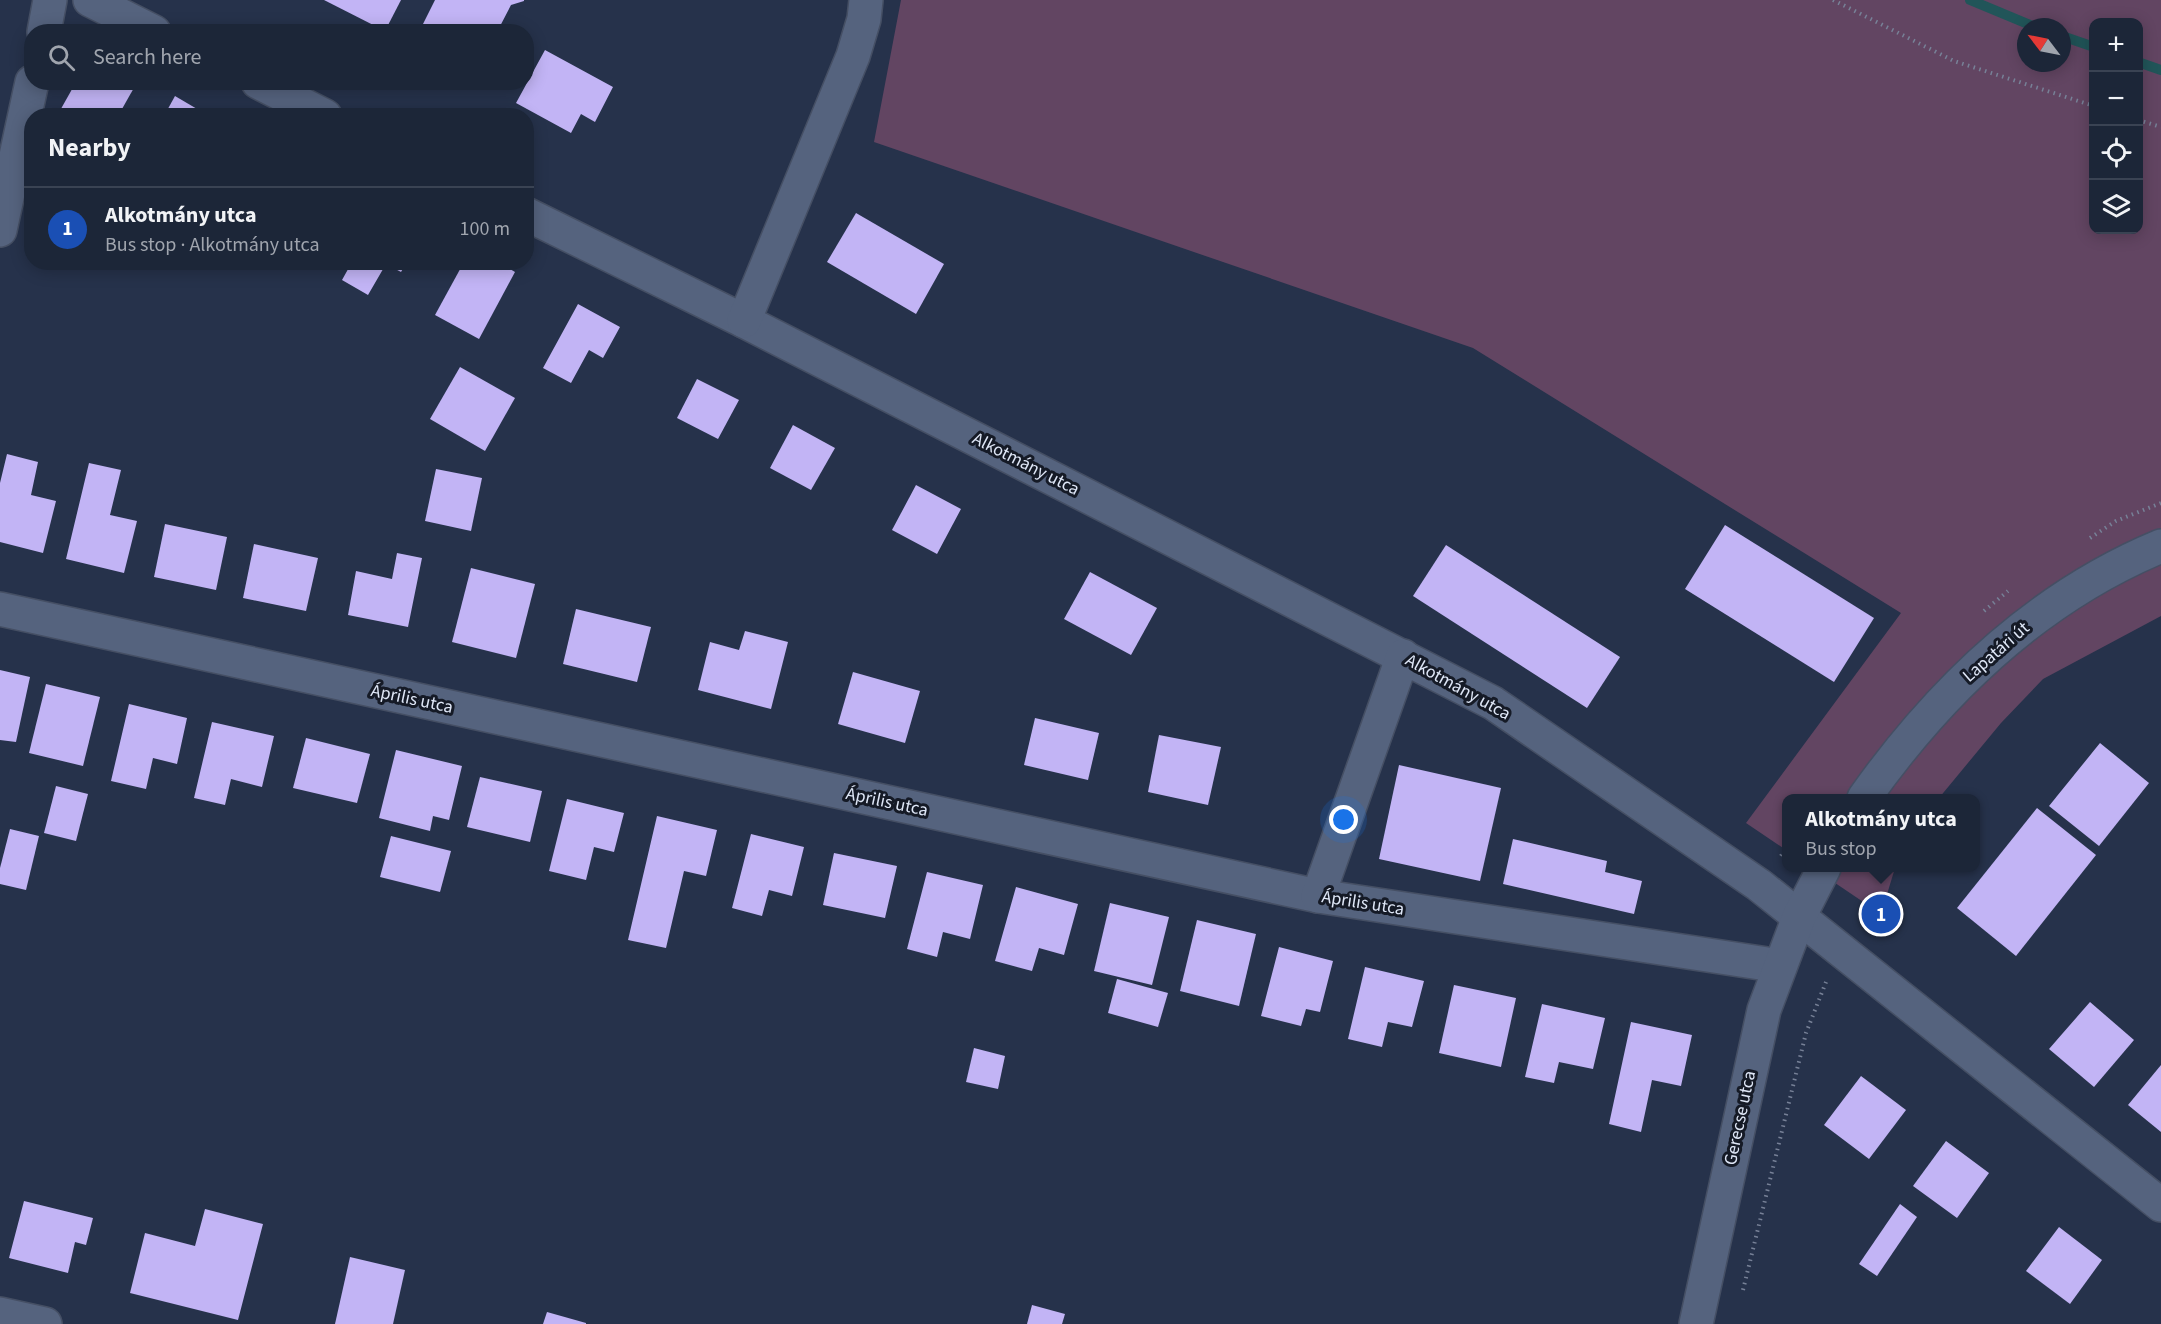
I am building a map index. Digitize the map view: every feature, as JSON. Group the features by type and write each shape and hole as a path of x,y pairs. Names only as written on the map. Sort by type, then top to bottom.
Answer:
{"street":[{"path":"46,24 50,0"},
{"path":"90,0 138,24"},
{"path":"744,321 853,56 864,18 866,0"},
{"path":"26,108 30,90"},
{"path":"274,90 309,108"},
{"path":"0,230 24,119"},
{"name":"Alkotmány utca","path":"534,218 744,321 1493,703 1758,885 2161,1205"},
{"name":"Lapatári út","path":"1867,794 1942,701 1997,648 2047,610 2097,577 2161,546"},
{"name":"Április utca","path":"0,609 1318,896 1780,966"},
{"path":"1318,896 1403,656"},
{"path":"1799,917 1822,872"},
{"name":"Gerecse utca","path":"1696,1324 1764,1010 1799,917"},
{"path":"0,1314 45,1324"}],"path":[{"path":"1833,0 1954,61 2089,104"},
{"path":"2143,121 2161,128"},
{"path":"1741,1296 1806,1033 1827,979 1780,966"}],"shaded area":[{"path":"901,0 2161,0 2161,616 2043,679 2001,723 1942,794 1782,794 1782,847 1746,823 1901,613 1473,348 874,142"},
{"path":"1819,872 1894,872 1881,914"}],"building":[{"path":"324,0 401,0 389,24 371,24"},
{"path":"435,0 524,0 511,5 501,24 423,24"},
{"path":"545,50 613,87 595,122 581,114 571,133 534,113 534,108 525,108 516,103 523,90 534,90 534,70"},
{"path":"72,90 133,90 123,108 61,108"},
{"path":"175,96 195,108 168,108"},
{"path":"856,213 944,264 916,314 827,262"},
{"path":"348,270 383,270 368,295 342,280"},
{"path":"460,270 512,270 515,272 479,339 435,315"},
{"path":"578,304 620,327 603,358 589,350 571,383 543,368"},
{"path":"460,367 515,398 485,451 430,419"},
{"path":"697,379 739,400 718,439 677,418"},
{"path":"793,425 835,448 811,490 770,468"},
{"path":"7,454 38,462 31,495 56,501 43,553 0,542 0,483"},
{"path":"89,463 121,470 110,515 137,521 124,573 66,559"},
{"path":"436,469 482,478 471,531 425,521"},
{"path":"916,485 961,509 937,554 892,530"},
{"path":"165,524 227,537 216,590 154,577"},
{"path":"1725,525 1874,618 1834,682 1685,589"},
{"path":"254,544 318,558 306,611 243,598"},
{"path":"1446,545 1620,657 1587,708 1413,596"},
{"path":"397,553 422,558 408,627 348,615 356,571 392,579"},
{"path":"471,568 535,584 516,658 452,642"},
{"path":"1090,572 1157,608 1131,655 1064,619"},
{"path":"576,609 651,627 637,682 563,664"},
{"path":"745,631 788,642 771,709 698,690 710,642 739,650"},
{"path":"0,670 30,677 16,742 0,740"},
{"path":"853,672 920,691 905,743 838,724"},
{"path":"46,684 100,697 83,766 29,753"},
{"path":"129,704 187,718 177,764 153,758 146,789 111,781"},
{"path":"1035,718 1099,733 1088,780 1024,765"},
{"path":"212,722 274,736 262,787 231,779 225,805 194,798"},
{"path":"1159,735 1221,747 1208,805 1148,792"},
{"path":"306,738 370,754 357,803 293,788"},
{"path":"2100,743 2149,783 2099,846 2049,806"},
{"path":"396,750 462,766 449,820 433,816 430,831 379,818"},
{"path":"1399,765 1501,788 1480,881 1379,859"},
{"path":"480,777 542,791 530,842 467,827"},
{"path":"56,786 88,794 76,841 44,833"},
{"path":"567,799 624,813 614,852 594,847 586,880 549,871"},
{"path":"2037,808 2096,855 2016,956 1957,908"},
{"path":"657,816 717,830 706,876 684,871 666,948 628,940"},
{"path":"10,829 39,836 26,890 0,884 0,868"},
{"path":"751,834 804,847 792,896 769,890 762,916 732,908"},
{"path":"391,836 451,851 440,892 380,877"},
{"path":"1513,839 1607,861 1605,872 1642,881 1634,914 1503,884"},
{"path":"834,853 897,866 885,918 823,905"},
{"path":"927,872 983,885 970,939 943,932 937,957 907,949"},
{"path":"1016,887 1078,904 1064,955 1039,948 1032,971 995,961"},
{"path":"1110,903 1169,917 1152,985 1094,971"},
{"path":"1197,920 1256,934 1239,1006 1180,991"},
{"path":"1279,947 1333,961 1320,1012 1306,1009 1301,1026 1261,1016"},
{"path":"1365,967 1424,981 1412,1027 1388,1022 1382,1047 1348,1039"},
{"path":"1117,979 1168,993 1158,1027 1108,1013"},
{"path":"1454,985 1516,998 1501,1067 1439,1053"},
{"path":"2090,1002 2134,1040 2094,1087 2049,1049"},
{"path":"1542,1004 1605,1018 1593,1069 1559,1062 1554,1083 1525,1077"},
{"path":"1631,1022 1692,1035 1681,1086 1652,1080 1641,1132 1609,1124"},
{"path":"974,1048 1005,1056 998,1089 966,1082"},
{"path":"2161,1065 2161,1132 2128,1105"},
{"path":"1861,1076 1906,1110 1869,1159 1824,1125"},
{"path":"1946,1141 1989,1173 1957,1218 1913,1186"},
{"path":"24,1201 93,1218 86,1245 75,1242 68,1273 9,1258"},
{"path":"1900,1204 1917,1217 1877,1276 1859,1264"},
{"path":"205,1209 263,1224 238,1320 130,1293 145,1233 195,1246"},
{"path":"2059,1227 2102,1260 2070,1304 2026,1271"},
{"path":"350,1257 405,1270 393,1324 335,1324"},
{"path":"1032,1305 1065,1314 1062,1324 1027,1324"},
{"path":"547,1312 586,1323 586,1324 543,1324"}],"waterway":[{"path":"1970,0 2017,20"},
{"path":"2071,39 2089,45"},
{"path":"2143,64 2161,70"}],"place":[{"name":"Alkotmány utca","path":"1881,914"}]}
